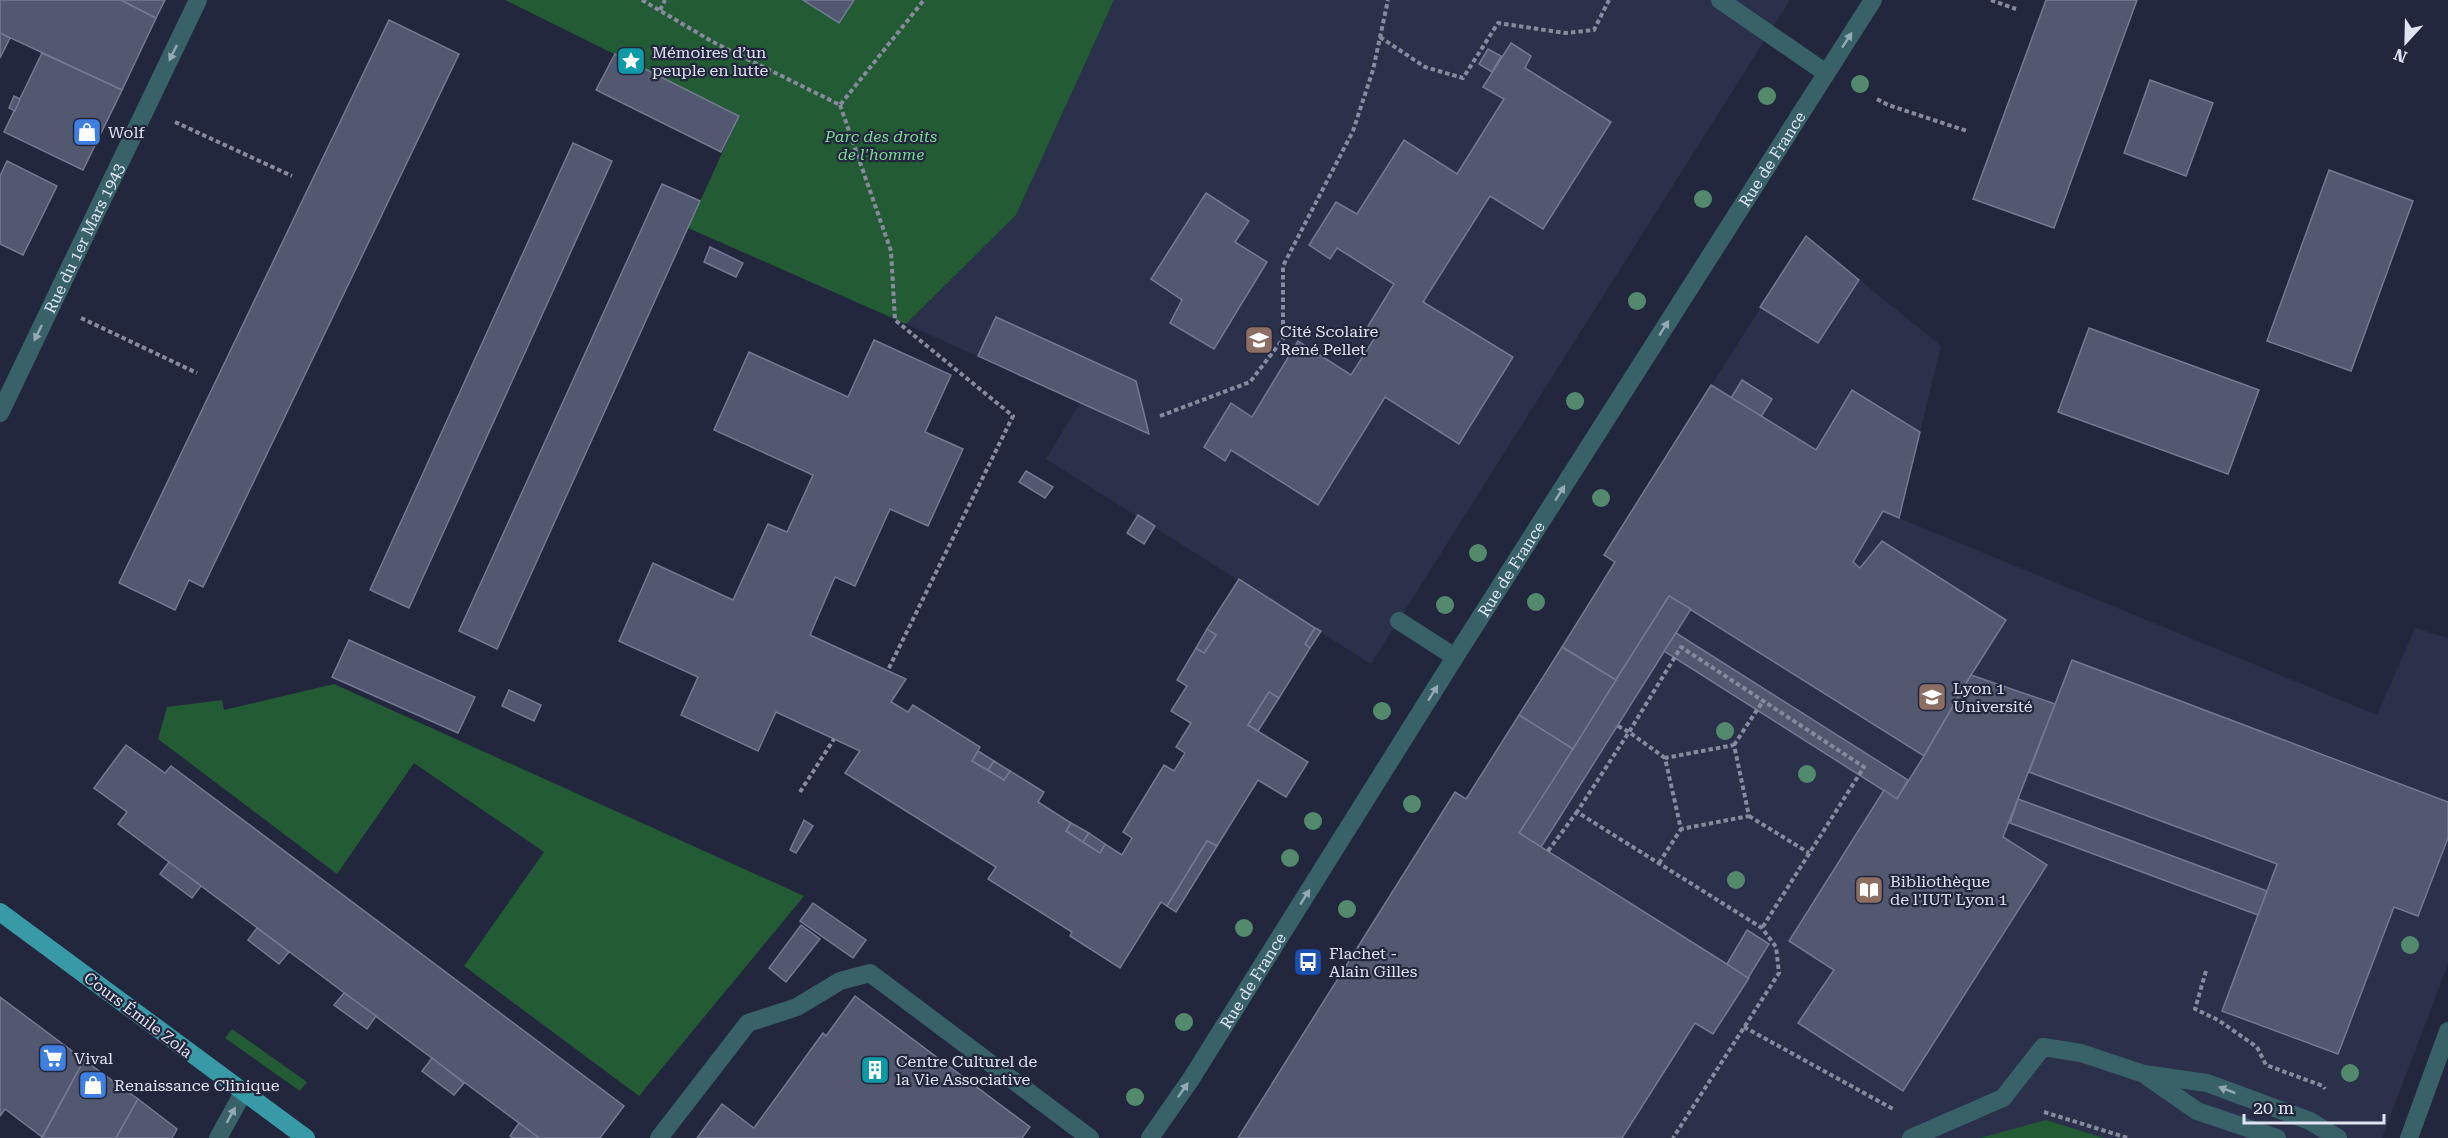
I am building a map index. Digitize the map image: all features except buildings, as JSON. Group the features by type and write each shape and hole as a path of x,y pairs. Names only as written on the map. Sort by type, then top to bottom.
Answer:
{"main road":[{"name":"Cours Émile Zola","path":"0,912 306,1138"}],"street":[{"name":"Rue du 1er Mars 1943","path":"0,412 198,0"},
{"path":"1720,0 1826,73"},
{"name":"Rue de France","path":"1150,1138 1191,1079 1455,657 1873,0"},
{"path":"1399,621 1455,657"},
{"path":"659,1138 748,1023 797,1007 840,981 870,973 1090,1138"},
{"path":"2409,1138 2448,1031"},
{"path":"1911,1138 2003,1098 2043,1047 2081,1053 2144,1074 2207,1083 2310,1121 2338,1138"},
{"path":"2144,1074 2197,1111 2277,1138"},
{"path":"218,1138 244,1091"}],"path":[{"path":"642,0 713,42 840,105 891,251 896,320 1013,416 888,670"},
{"path":"660,10 665,0"},
{"path":"840,105 924,0"},
{"path":"1160,416 1250,381 1283,339 1283,266 1353,131 1372,70 1388,0"},
{"path":"1380,37 1425,67 1463,78 1498,23 1564,33 1594,30 1609,0"},
{"path":"1991,0 2016,9"},
{"path":"1877,99 1888,105 1967,131"},
{"path":"146,108 292,176"},
{"path":"52,304 197,373"},
{"path":"1548,851 1577,812 1681,647 1864,767 1762,928"},
{"path":"1749,816 1734,745 1763,700"},
{"path":"1618,726 1665,758 1681,829 1659,863"},
{"path":"800,792 834,739"},
{"path":"1665,758 1734,745"},
{"path":"1577,812 1762,928 1776,946 1779,973 1673,1138"},
{"path":"1681,829 1749,816 1809,853"},
{"path":"2206,971 2195,1009 2218,1020 2257,1047 2266,1065 2323,1086 2329,1095"},
{"path":"1744,1027 1891,1110"},
{"path":"2044,1112 2128,1138"}],"shaded area":[{"name":"Cité Scolaire René Pellet","path":"1114,0 1790,0 1371,664 1046,459 1080,403 906,324 1016,215"},
{"name":"Lyon 1 Université","path":"1806,236 1941,346 1899,518 2377,715 2415,628 2448,638 2448,964 2382,1138 1238,1138 1455,792 1466,799 1542,679 1615,562 1604,555"}],"green space":[{"name":"Parc des droits de l'homme","path":"505,0 1114,0 1016,215 906,324 688,228 739,116"},
{"path":"334,684 804,896 639,1096 464,966 544,852 414,763 337,874 158,739 167,707 222,700 224,710"},
{"path":"232,1029 307,1082 300,1091 225,1038"},
{"path":"2046,1120 2104,1138 1980,1138"}],"place":[{"name":"Mémoires d’un peuple en lutte","path":"631,61"},
{"name":"Wolf","path":"87,132"},
{"name":"Cité Scolaire René Pellet","path":"1259,340"},
{"name":"Lyon 1 Université","path":"1932,697"},
{"name":"Bibliothèque de l'IUT Lyon 1","path":"1869,890"},
{"name":"Flachet - Alain Gilles","path":"1308,962"},
{"name":"Vival","path":"53,1058"},
{"name":"Centre Culturel de la Vie Associative","path":"875,1070"},
{"name":"Renaissance Clinique","path":"93,1085"}]}
